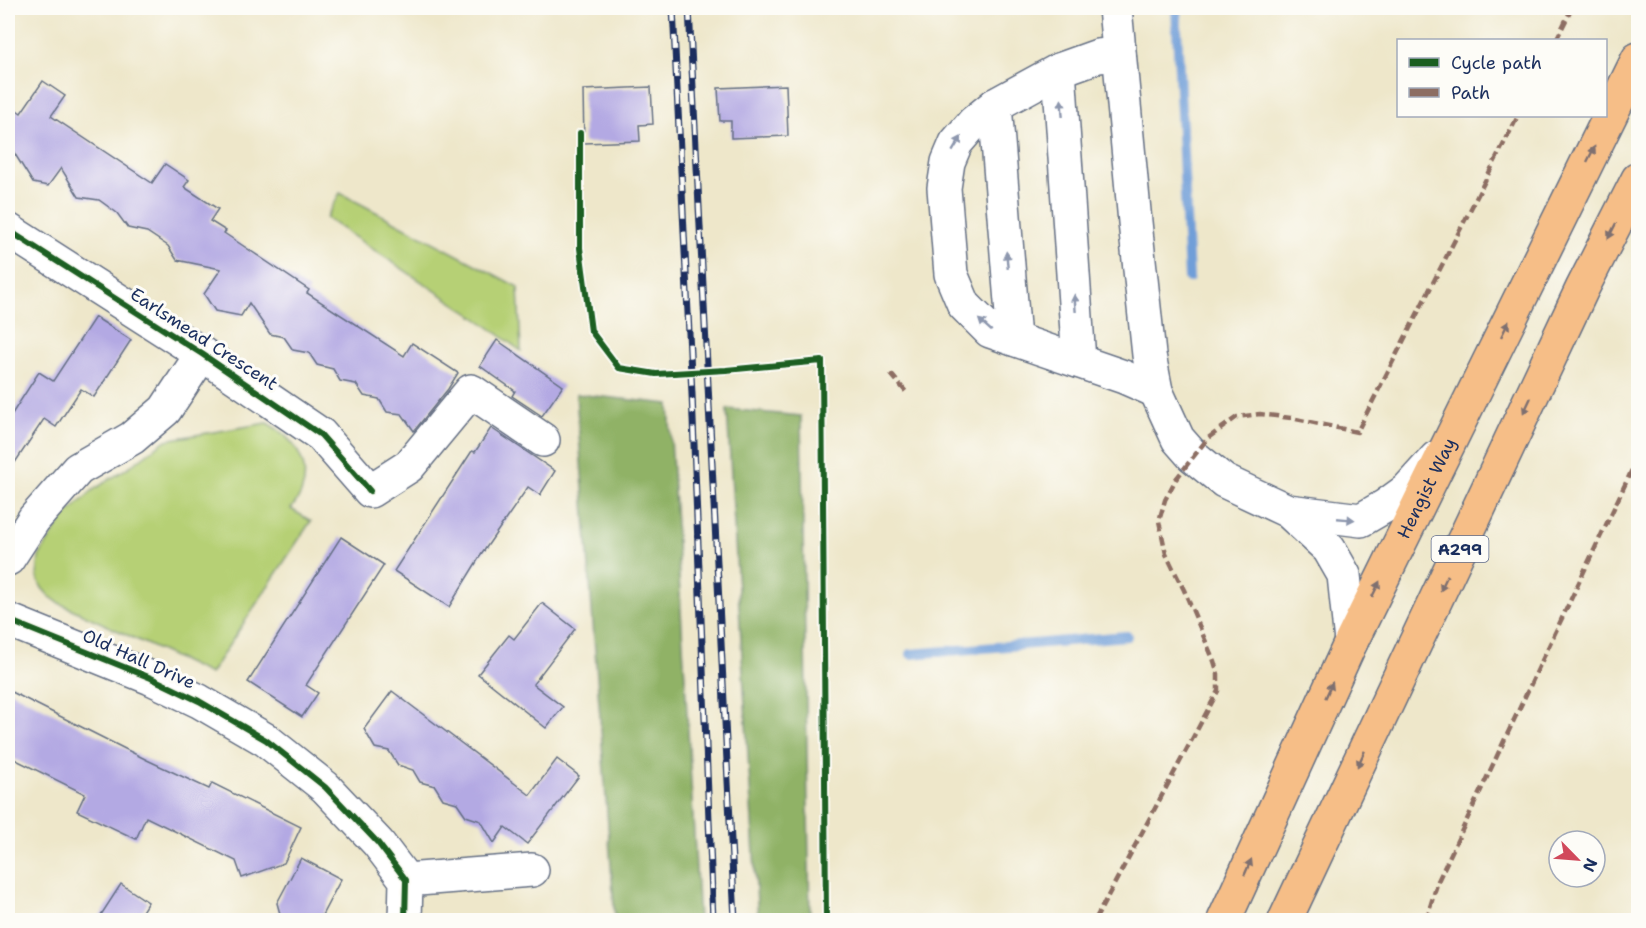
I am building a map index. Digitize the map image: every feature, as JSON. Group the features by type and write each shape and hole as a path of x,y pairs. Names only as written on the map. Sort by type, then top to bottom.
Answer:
{"highway":[{"name":"Hengist Way","path":"1224,921 1351,642 1638,59"},
{"name":"A299","path":"1286,921 1582,289 1638,179"}],"street":[{"path":"1116,8 1149,354 1156,391 1178,440 1193,456 1224,481 1288,511 1329,549 1344,575 1351,642"},
{"path":"1119,54 1098,56 1059,70 995,105 974,122 956,143 948,162 944,188 951,274 964,305 990,331 1079,361 1156,391"},
{"path":"1059,70 1079,361"},
{"path":"995,105 1014,339"},
{"name":"Earlsmead Crescent","path":"8,230 202,354 321,435 370,491 409,466 471,391 543,440"},
{"name":"Earlsmead Crescent","path":"8,560 34,519 78,469 132,438 165,410 202,354"},
{"path":"1288,511 1361,520 1386,507 1407,490 1451,438"},
{"name":"Old Hall Drive","path":"8,620 151,678 198,701 266,740 325,787 378,843 406,880"},
{"path":"405,921 406,880 531,870"}],"green space":[{"path":"340,193 518,287 521,351 482,322 326,218"},
{"path":"576,394 669,404 699,920 615,920"},
{"path":"727,409 801,416 810,920 758,920"},
{"path":"267,423 285,435 298,452 304,471 304,482 300,495 291,509 311,521 210,674 59,603 42,588 37,577 39,556 64,517 93,490 166,440"}],"building":[{"path":"43,81 65,96 51,116 152,183 165,164 189,180 184,187 218,209 210,221 226,231 224,233 309,290 307,293 404,356 412,343 458,373 414,431 402,414 387,412 379,399 364,396 356,384 340,381 333,369 317,365 309,353 293,350 284,337 270,334 249,303 241,316 215,311 204,294 221,269 177,260 168,246 147,232 128,228 117,213 99,200 79,197 61,168 48,186 33,183 8,143 8,104 21,113"},
{"path":"786,85 788,136 731,138 731,121 720,121 718,88"},
{"path":"651,87 653,124 639,125 640,141 584,143 583,90"},
{"path":"95,317 131,340 94,397 81,389 56,427 44,419 8,473 8,420 39,372 53,381"},
{"path":"497,340 563,386 542,416 512,396 515,391 480,366"},
{"path":"491,428 555,471 540,495 528,487 479,558 449,607 394,571 472,451 475,452"},
{"path":"341,537 384,565 306,685 318,693 302,717 248,682"},
{"path":"542,603 575,629 533,684 563,707 546,728 478,674 509,635 514,639"},
{"path":"8,690 209,789 212,783 301,827 284,863 242,878 236,861 146,817 136,839 77,811 85,794 8,756"},
{"path":"392,691 530,795 557,759 579,776 527,844 505,827 494,843 481,821 466,816 457,803 443,799 435,786 420,782 413,770 398,765 389,751 375,748 364,729"},
{"path":"301,858 341,879 320,919 312,915 294,921 282,921 277,903"},
{"path":"121,884 148,902 136,921 97,921"}],"waterway":[{"path":"1176,8 1189,278"},
{"path":"911,654 1127,636"}],"railway":[{"path":"673,8 692,394 713,920"},
{"path":"689,8 735,920"}],"marked path":[{"path":"1556,39 1572,8"},
{"path":"1095,920 1218,691 1218,674 1214,661 1166,554 1159,521 1165,500 1176,479 1208,438 1237,417 1260,414 1357,432 1517,117"},
{"path":"891,374 906,392"},
{"path":"1426,920 1438,881 1638,457"}],"cycle path":[{"path":"580,133 580,248 591,331 619,368 656,374 822,361 826,920"},
{"path":"8,230 202,354 321,435 370,491"},
{"path":"8,620 151,678 199,701 266,740 325,787 378,843 406,880 405,920"}]}
